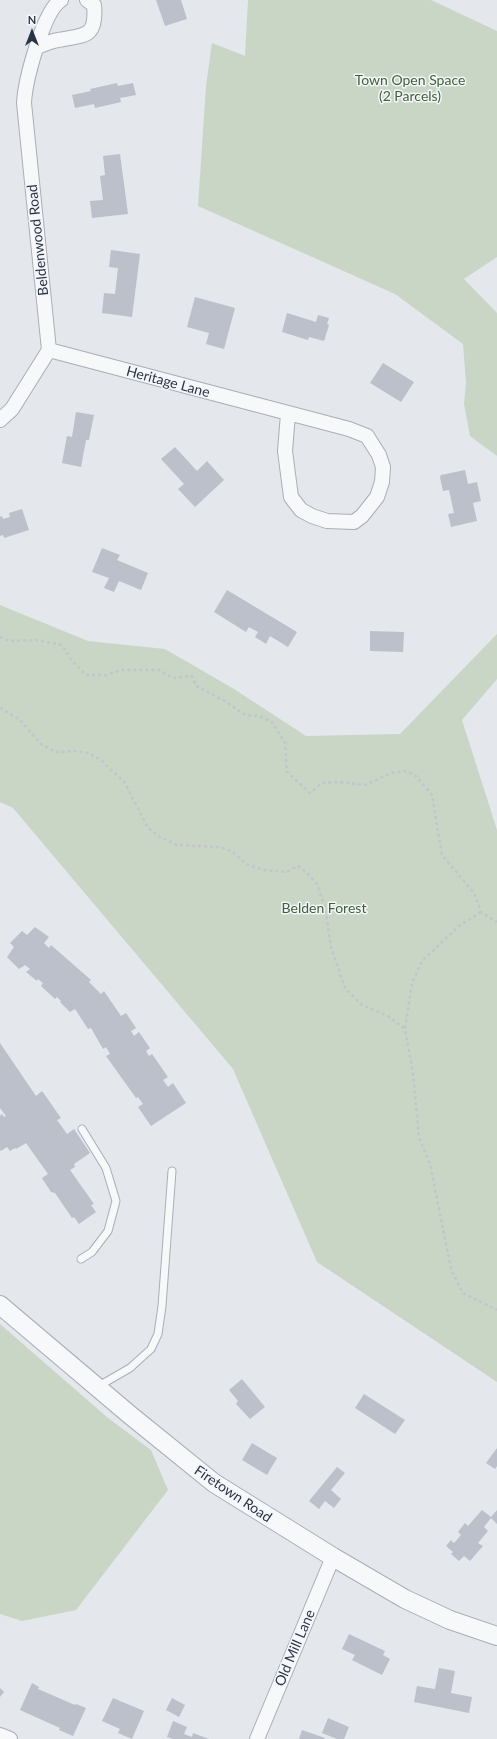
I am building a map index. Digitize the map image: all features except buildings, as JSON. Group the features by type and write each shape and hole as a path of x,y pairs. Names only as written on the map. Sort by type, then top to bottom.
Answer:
{"street":[{"name":"Beldenwood Road","path":"49,350 24,103 27,82 47,18 56,3 61,0"},
{"path":"37,47 58,40 81,36 89,32 95,23 95,15 94,5 87,0"},
{"path":"0,420 12,409 49,350"},
{"name":"Heritage Lane","path":"49,350 349,429 367,436 383,467 382,482 377,497 362,516 354,522 327,521 312,516 301,510 290,497 285,451 288,414"},
{"name":"Firetown Road","path":"0,1305 96,1387 185,1461 214,1483 334,1557 411,1602 450,1620 497,1636"},
{"name":"Old Mill Lane","path":"257,1739 334,1557"},
{"path":"0,1736 10,1739"}],"lane":[{"path":"81,1259 92,1252 108,1231 116,1201 106,1168 82,1130"},
{"path":"96,1387 130,1368 150,1349 158,1334 162,1306 172,1171"}],"path":[{"path":"0,637 10,641 36,640 62,645 72,661 86,675 106,675 121,670 160,670 173,678 192,676 196,686 225,701 245,716 259,716 272,722 285,743 287,772 310,793 322,784 339,782 365,785 391,773 406,771 416,776 432,795 442,855 474,893 481,912 497,922"},
{"path":"0,708 20,720 40,743 55,752 74,751 89,753 102,761 125,784 148,828 160,837 177,845 220,847 233,852 246,864 264,870 286,872 298,866 306,872 317,884 325,906 331,947 345,988 362,1004 388,1016 405,1029"},
{"path":"481,912 459,926 422,961 412,983 405,1029 413,1072 419,1137 430,1164 451,1269 463,1293 497,1310"}],"green space":[{"name":"Town Open Space (2 Parcels)","path":"248,0 431,0 497,31 497,257 464,279 497,313 497,456 470,436 464,404 466,382 463,344 395,294 198,206 206,86 212,43 245,56"},
{"name":"Belden Forest","path":"0,605 88,641 165,649 234,689 306,736 400,734 497,634 497,679 462,720 497,830 497,1382 317,1262 233,1069 13,808 0,802"},
{"path":"0,1324 108,1418 151,1450 168,1490 76,1610 22,1621 0,1614"}]}
